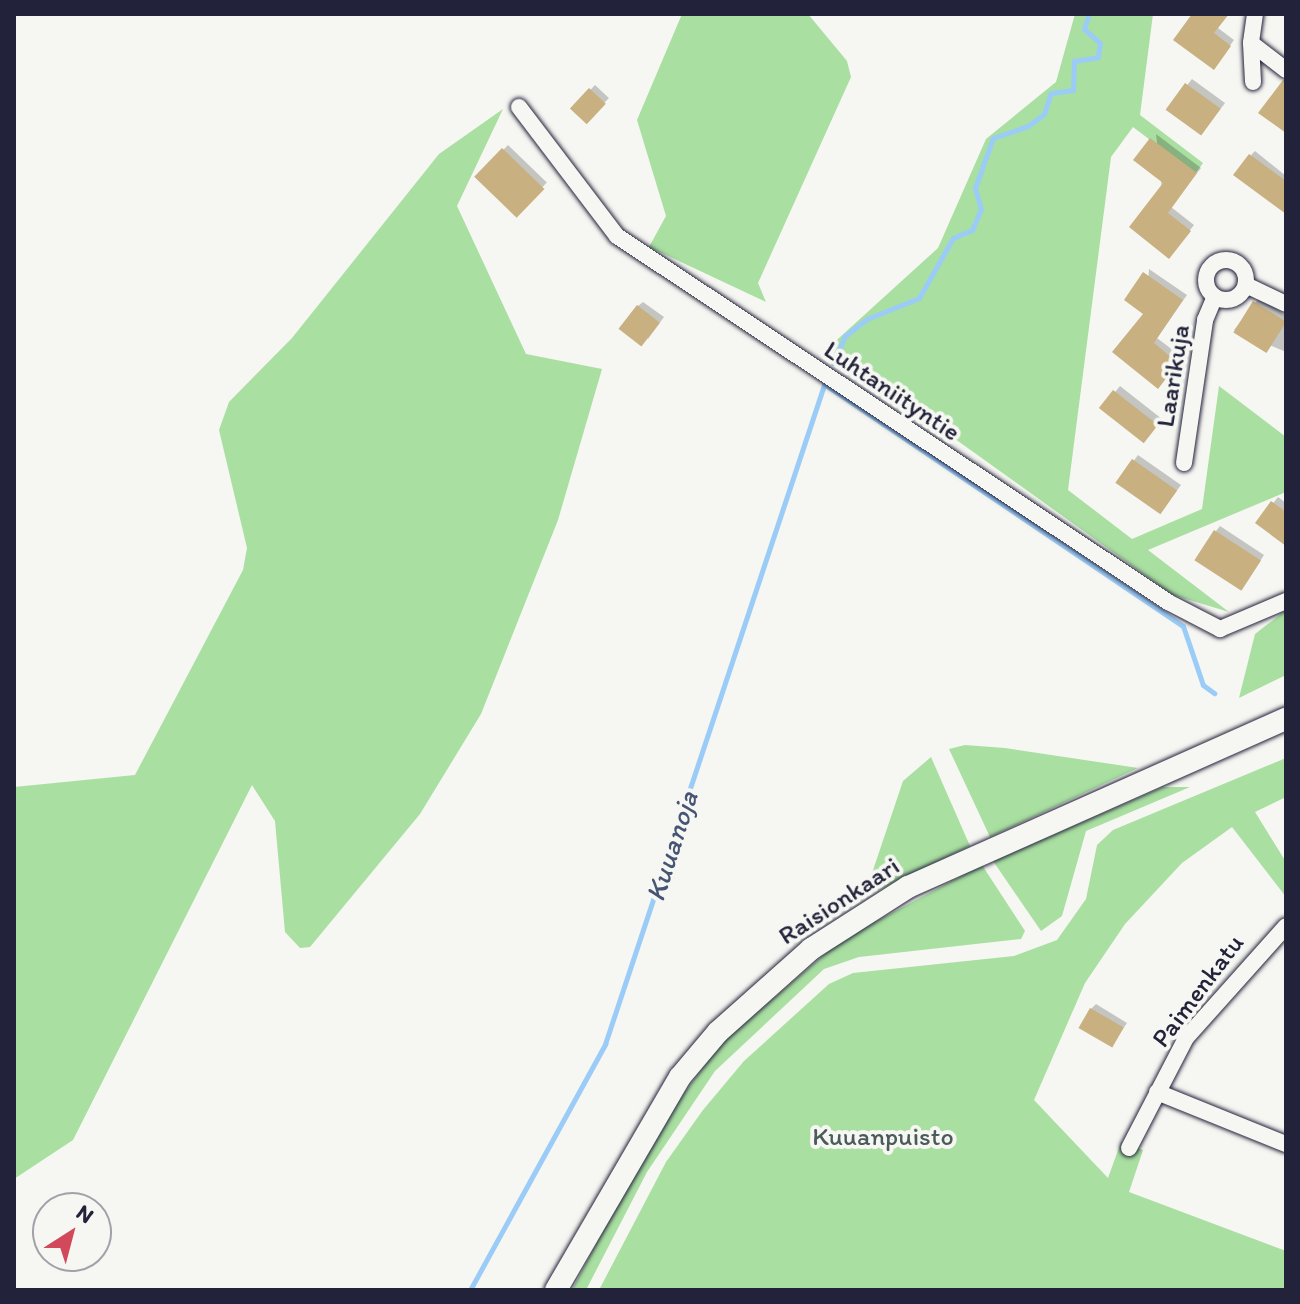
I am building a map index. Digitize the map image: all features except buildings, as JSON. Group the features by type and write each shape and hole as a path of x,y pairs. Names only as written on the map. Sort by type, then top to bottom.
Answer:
{"main road":[{"name":"Raisionkaari","path":"556,1290 680,1077 718,1032 811,949 908,887 1286,719"}],"street":[{"path":"1253,82 1251,43 1255,14"},
{"path":"1251,43 1286,70"},
{"name":"Luhtaniityntie","path":"519,107 617,236 1168,602 1220,629 1286,601"},
{"path":"1246,285 1234,299 1215,297 1207,276 1218,262 1237,263 1246,285 1286,304"},
{"name":"Laarikuja","path":"1184,463 1205,320 1215,297"},
{"name":"Paimenkatu","path":"1129,1148 1195,1026 1286,926"},
{"path":"1157,1092 1286,1144"}],"green space":[{"path":"682,14 808,14 847,61 851,77 758,283 766,302 649,247 666,216 637,120"},
{"path":"1075,14 1153,14 1140,115 1203,163 1195,174 1133,127 1111,157 1068,490 1132,539 1202,509 1219,386 1286,437 1286,492 1148,550 1229,612 1173,595 828,348 938,248 986,139 1056,82"},
{"path":"503,109 457,206 526,354 602,369 558,520 481,714 420,814 310,947 300,948 285,932 275,821 252,785 73,1140 14,1179 14,787 135,775 243,570 247,548 219,430 229,402 292,338 439,154"},
{"path":"1286,610 1286,675 1239,698 1255,634"},
{"path":"965,745 1138,768 990,837 949,749"},
{"path":"931,757 970,846 864,897 903,781"},
{"name":"Kuuanpuisto","path":"1286,758 1286,797 1255,812 1286,862 1286,897 1232,827 1182,863 1125,924 1085,983 1034,1100 1108,1178 1121,1142 1143,1150 1129,1192 1286,1251 1286,1290 599,1290 666,1162 703,1110 744,1061 829,984 853,973 1014,956 1057,940 1086,899 1097,845 1113,830"},
{"path":"1163,787 1190,787 1086,831 1062,916 1041,931 993,861"},
{"path":"982,865 1025,931 1021,939 859,957 824,969 715,1071 647,1172 586,1290 572,1290 654,1133 720,1045 841,940"}],"waterway":[{"name":"Kuuanoja","path":"833,363 845,336 867,319 919,298 953,238 972,230 981,209 975,188 993,138 1028,126 1044,114 1051,93 1073,90 1074,61 1098,57 1100,43 1084,29 1089,14"},
{"name":"Kuuanoja","path":"470,1290 605,1044 825,382"},
{"path":"824,384 1183,626 1203,685 1214,693"}]}
